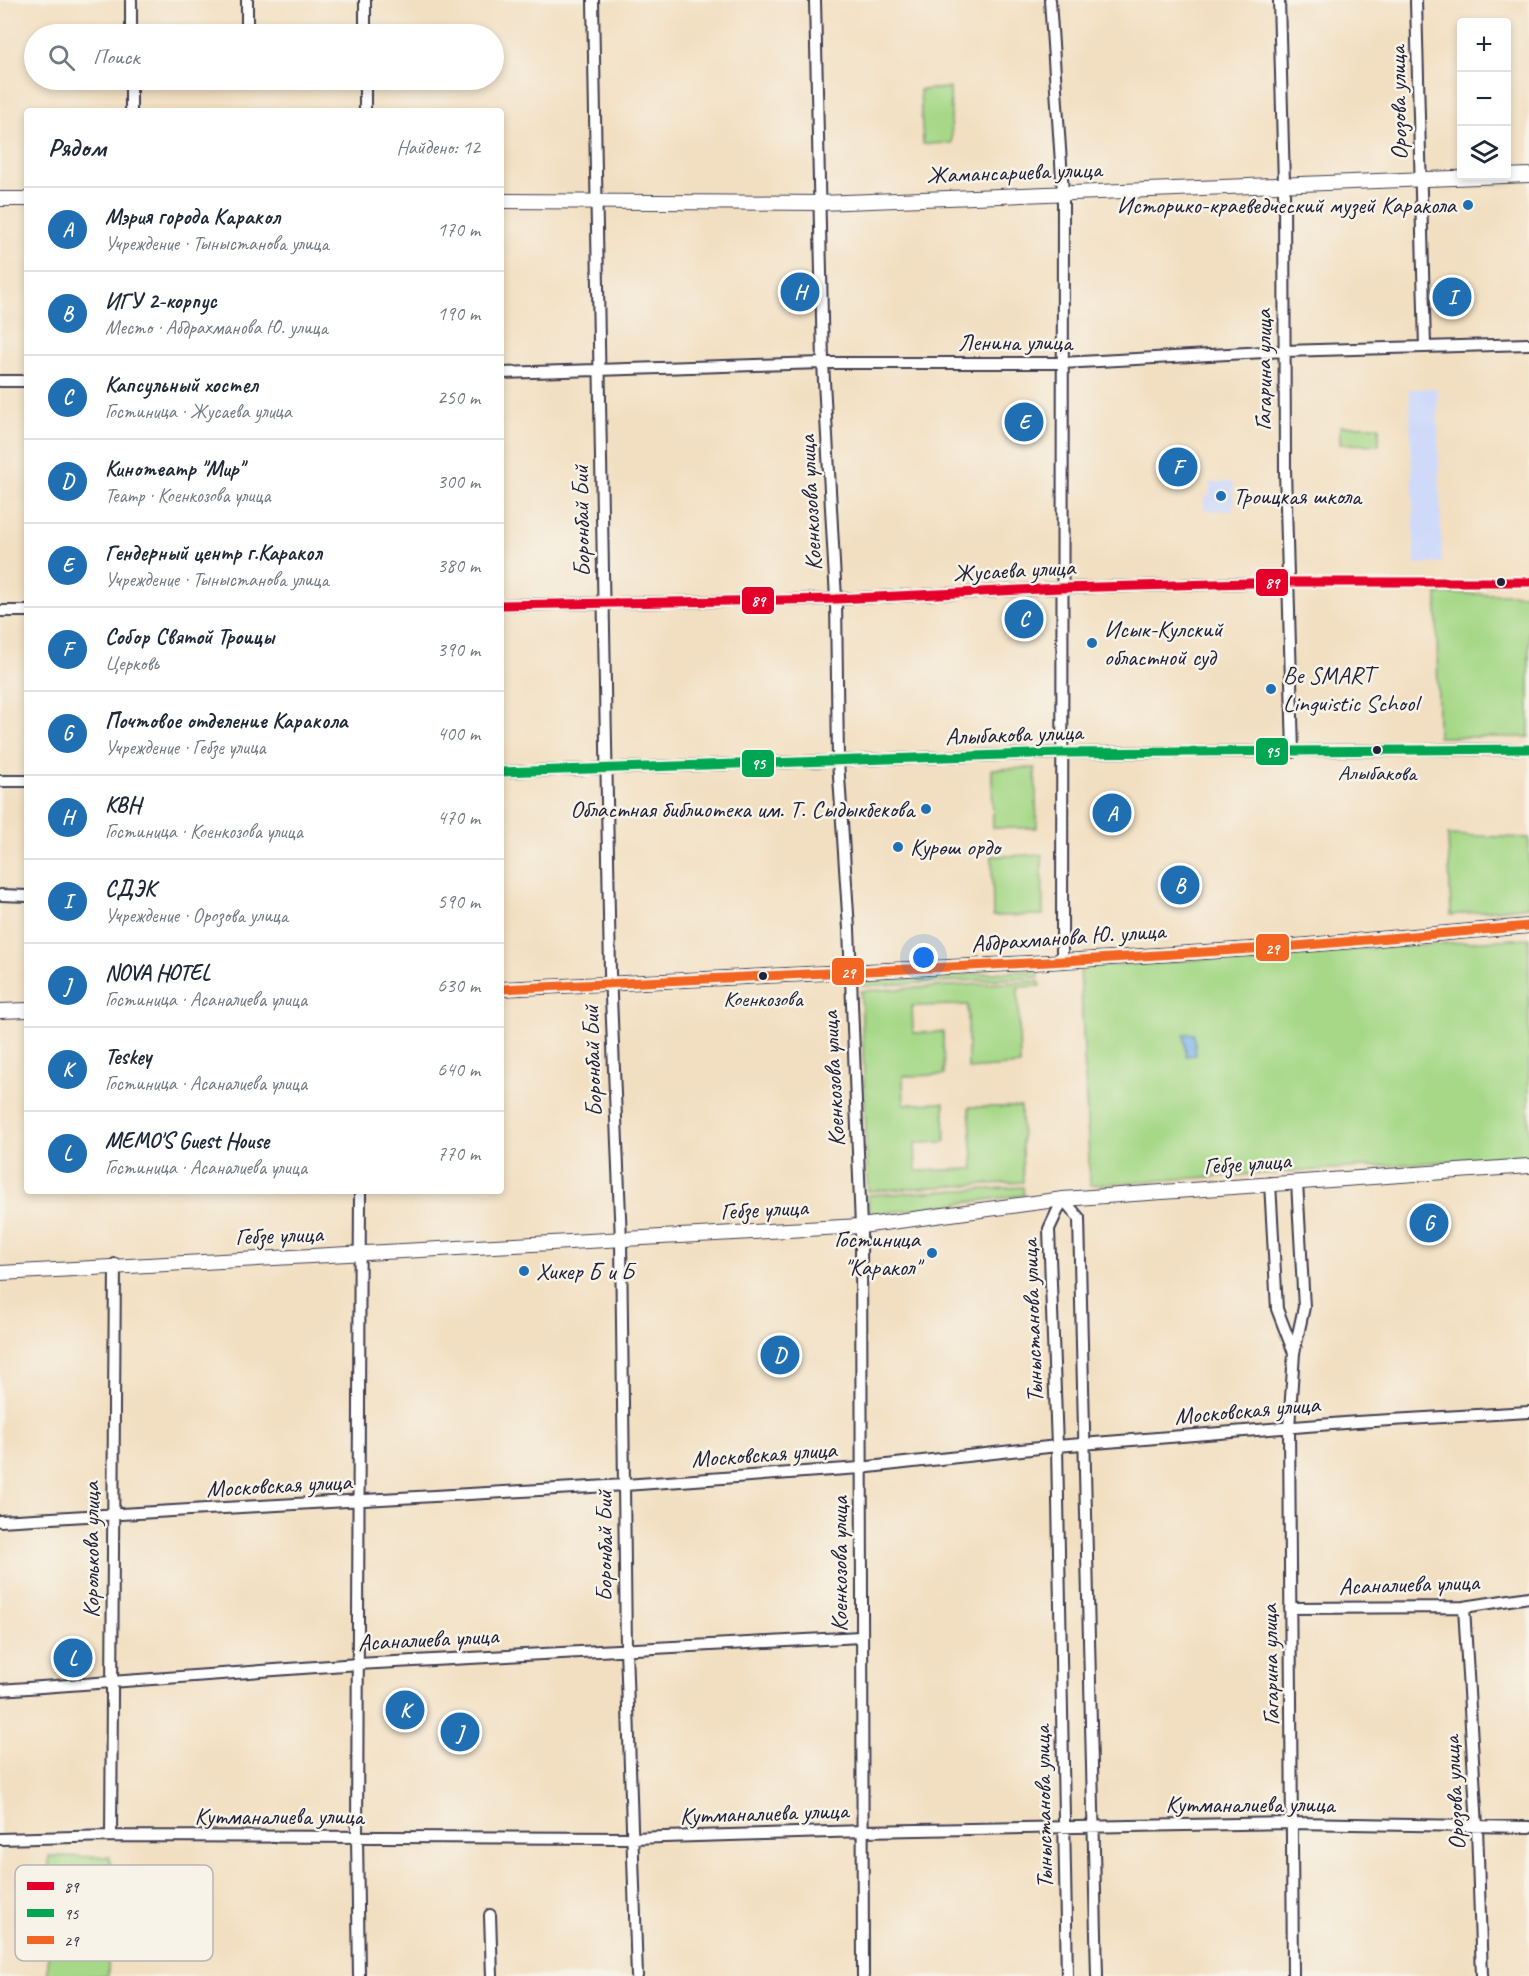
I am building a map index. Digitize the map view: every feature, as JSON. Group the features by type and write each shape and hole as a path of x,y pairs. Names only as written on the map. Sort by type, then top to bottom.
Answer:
{"main road":[{"name":"Жамансариева улица","path":"504,201 820,203 1529,175"},
{"path":"0,198 24,199"},
{"name":"Абдрахманова Ю. улица","path":"504,990 849,974 1062,961 1284,947 1529,926"},
{"path":"0,1011 24,1010"},
{"name":"Гебзе улица","path":"0,1273 115,1264 360,1254 861,1226 1063,1199 1529,1166"}],"street":[{"path":"131,0 131,24"},
{"path":"247,0 247,24"},
{"path":"365,0 365,24"},
{"name":"Боронбай Бий","path":"593,0 606,769 611,986 621,1240 626,1648 637,1976"},
{"name":"Коенкозова улица","path":"815,0 823,363 836,599 838,761 861,1226 860,1637 864,1831 863,1976"},
{"path":"1050,0 1063,193 1062,961"},
{"name":"Гагарина улица","path":"1279,0 1284,184 1287,582 1293,752"},
{"name":"Орозова улица","path":"1416,1 1425,347"},
{"path":"131,90 131,108"},
{"path":"365,90 365,108"},
{"name":"Ленина улица","path":"504,373 823,363 1062,363 1284,351 1529,344"},
{"path":"0,381 24,381"},
{"name":"Жусаева улица","path":"504,605 836,599 1061,588 1287,582 1529,582"},
{"path":"0,611 24,611"},
{"name":"Алыбакова улица","path":"504,772 1061,753 1529,749"},
{"path":"0,781 24,781"},
{"path":"1,895 24,896"},
{"name":"Гагарина улица","path":"1293,1976 1289,1428 1294,1353 1304,1307 1297,1182"},
{"name":"Гагарина улица","path":"1270,1183 1277,1309 1294,1353"},
{"path":"359,1976 357,1837 360,1194"},
{"name":"Тыныстанова улица","path":"1067,1976 1057,1446 1049,1229 1063,1199 1079,1218 1097,1976"},
{"name":"Королькова улица","path":"111,1836 115,1264"},
{"name":"Московская улица","path":"0,1521 625,1485 860,1468 1057,1446 1529,1412"},
{"name":"Асаналиева улица","path":"1290,1608 1464,1607 1529,1597"},
{"name":"Орозова улица","path":"1464,1607 1477,1827 1482,1976"},
{"name":"Асаналиева улица","path":"0,1690 358,1664 860,1637"},
{"name":"Кутманалиева улица","path":"0,1839 111,1836 632,1838 864,1831 1293,1824 1529,1827"},
{"path":"490,1915 492,1976"}],"shaded area":[{"path":"1437,388 1442,563 1415,564 1409,389"},
{"name":"Троицкая школа","path":"1210,482 1233,482 1233,511 1204,510 1204,496 1210,496"}],"green space":[{"path":"950,88 952,143 923,144 920,90"},
{"path":"1340,426 1379,426 1379,445 1340,444"},
{"path":"1437,594 1529,594 1529,737 1438,737"},
{"path":"1035,768 1037,828 993,828 992,769"},
{"path":"1448,835 1529,838 1529,906 1451,915"},
{"path":"1042,855 1043,915 993,916 992,856"},
{"path":"1529,938 1529,1156 1090,1185 1080,967"},
{"path":"1038,970 1039,977 862,986 863,981"},
{"path":"1039,981 1040,986 1018,987 1020,1065 968,1069 968,1005 912,1006 913,1033 943,1032 944,1075 903,1076 904,1104 944,1103 945,1142 915,1143 916,1171 974,1169 969,1107 1021,1107 1023,1182 868,1191 861,991"},
{"path":"1023,1187 1024,1195 869,1215 868,1195"},
{"path":"49,1856 110,1857 110,1865 49,1865"},
{"path":"48,1961 108,1961 108,1976 48,1976"}],"water":[{"path":"1184,1034 1194,1034 1196,1055 1186,1056"}],"transit line":[{"name":"89","path":"504,605 836,599 1061,588 1287,582 1529,582"},
{"name":"95","path":"504,772 1061,753 1529,749"},
{"name":"29","path":"504,989 1048,962 1284,947 1529,926"}],"place":[{"name":"Историко-краеведческий музей Каракола","path":"1468,205"},
{"name":"KBH","path":"800,292"},
{"name":"СДЭК","path":"1452,297"},
{"name":"Гендерный центр г.Каракол","path":"1024,422"},
{"name":"Собор Святой Троицы","path":"1178,467"},
{"name":"Троицкая школа","path":"1221,496"},
{"name":"Капсульный хостел","path":"1024,619"},
{"name":"Исык-Кулский областной суд","path":"1092,643"},
{"name":"Be SMART Linguistic School","path":"1271,689"},
{"name":"Алыбакова","path":"1377,750"},
{"name":"Областная библиотека им. Т. Сыдыкбекова","path":"926,809"},
{"name":"Мэрия города Каракол","path":"1112,813"},
{"name":"Курөш ордо","path":"898,847"},
{"name":"ИГУ 2-корпус","path":"1180,885"},
{"name":"Коенкозова","path":"763,976"},
{"name":"Почтовое отделение Каракола","path":"1429,1223"},
{"name":"Гостиница \"Каракол\"","path":"932,1253"},
{"name":"Хикер Б и Б","path":"524,1271"},
{"name":"Кинотеатр \"Мир\"","path":"780,1355"},
{"name":"MEMO'S Guest House","path":"73,1658"},
{"name":"Teskey","path":"405,1710"},
{"name":"NOVA HOTEL","path":"460,1732"}]}
